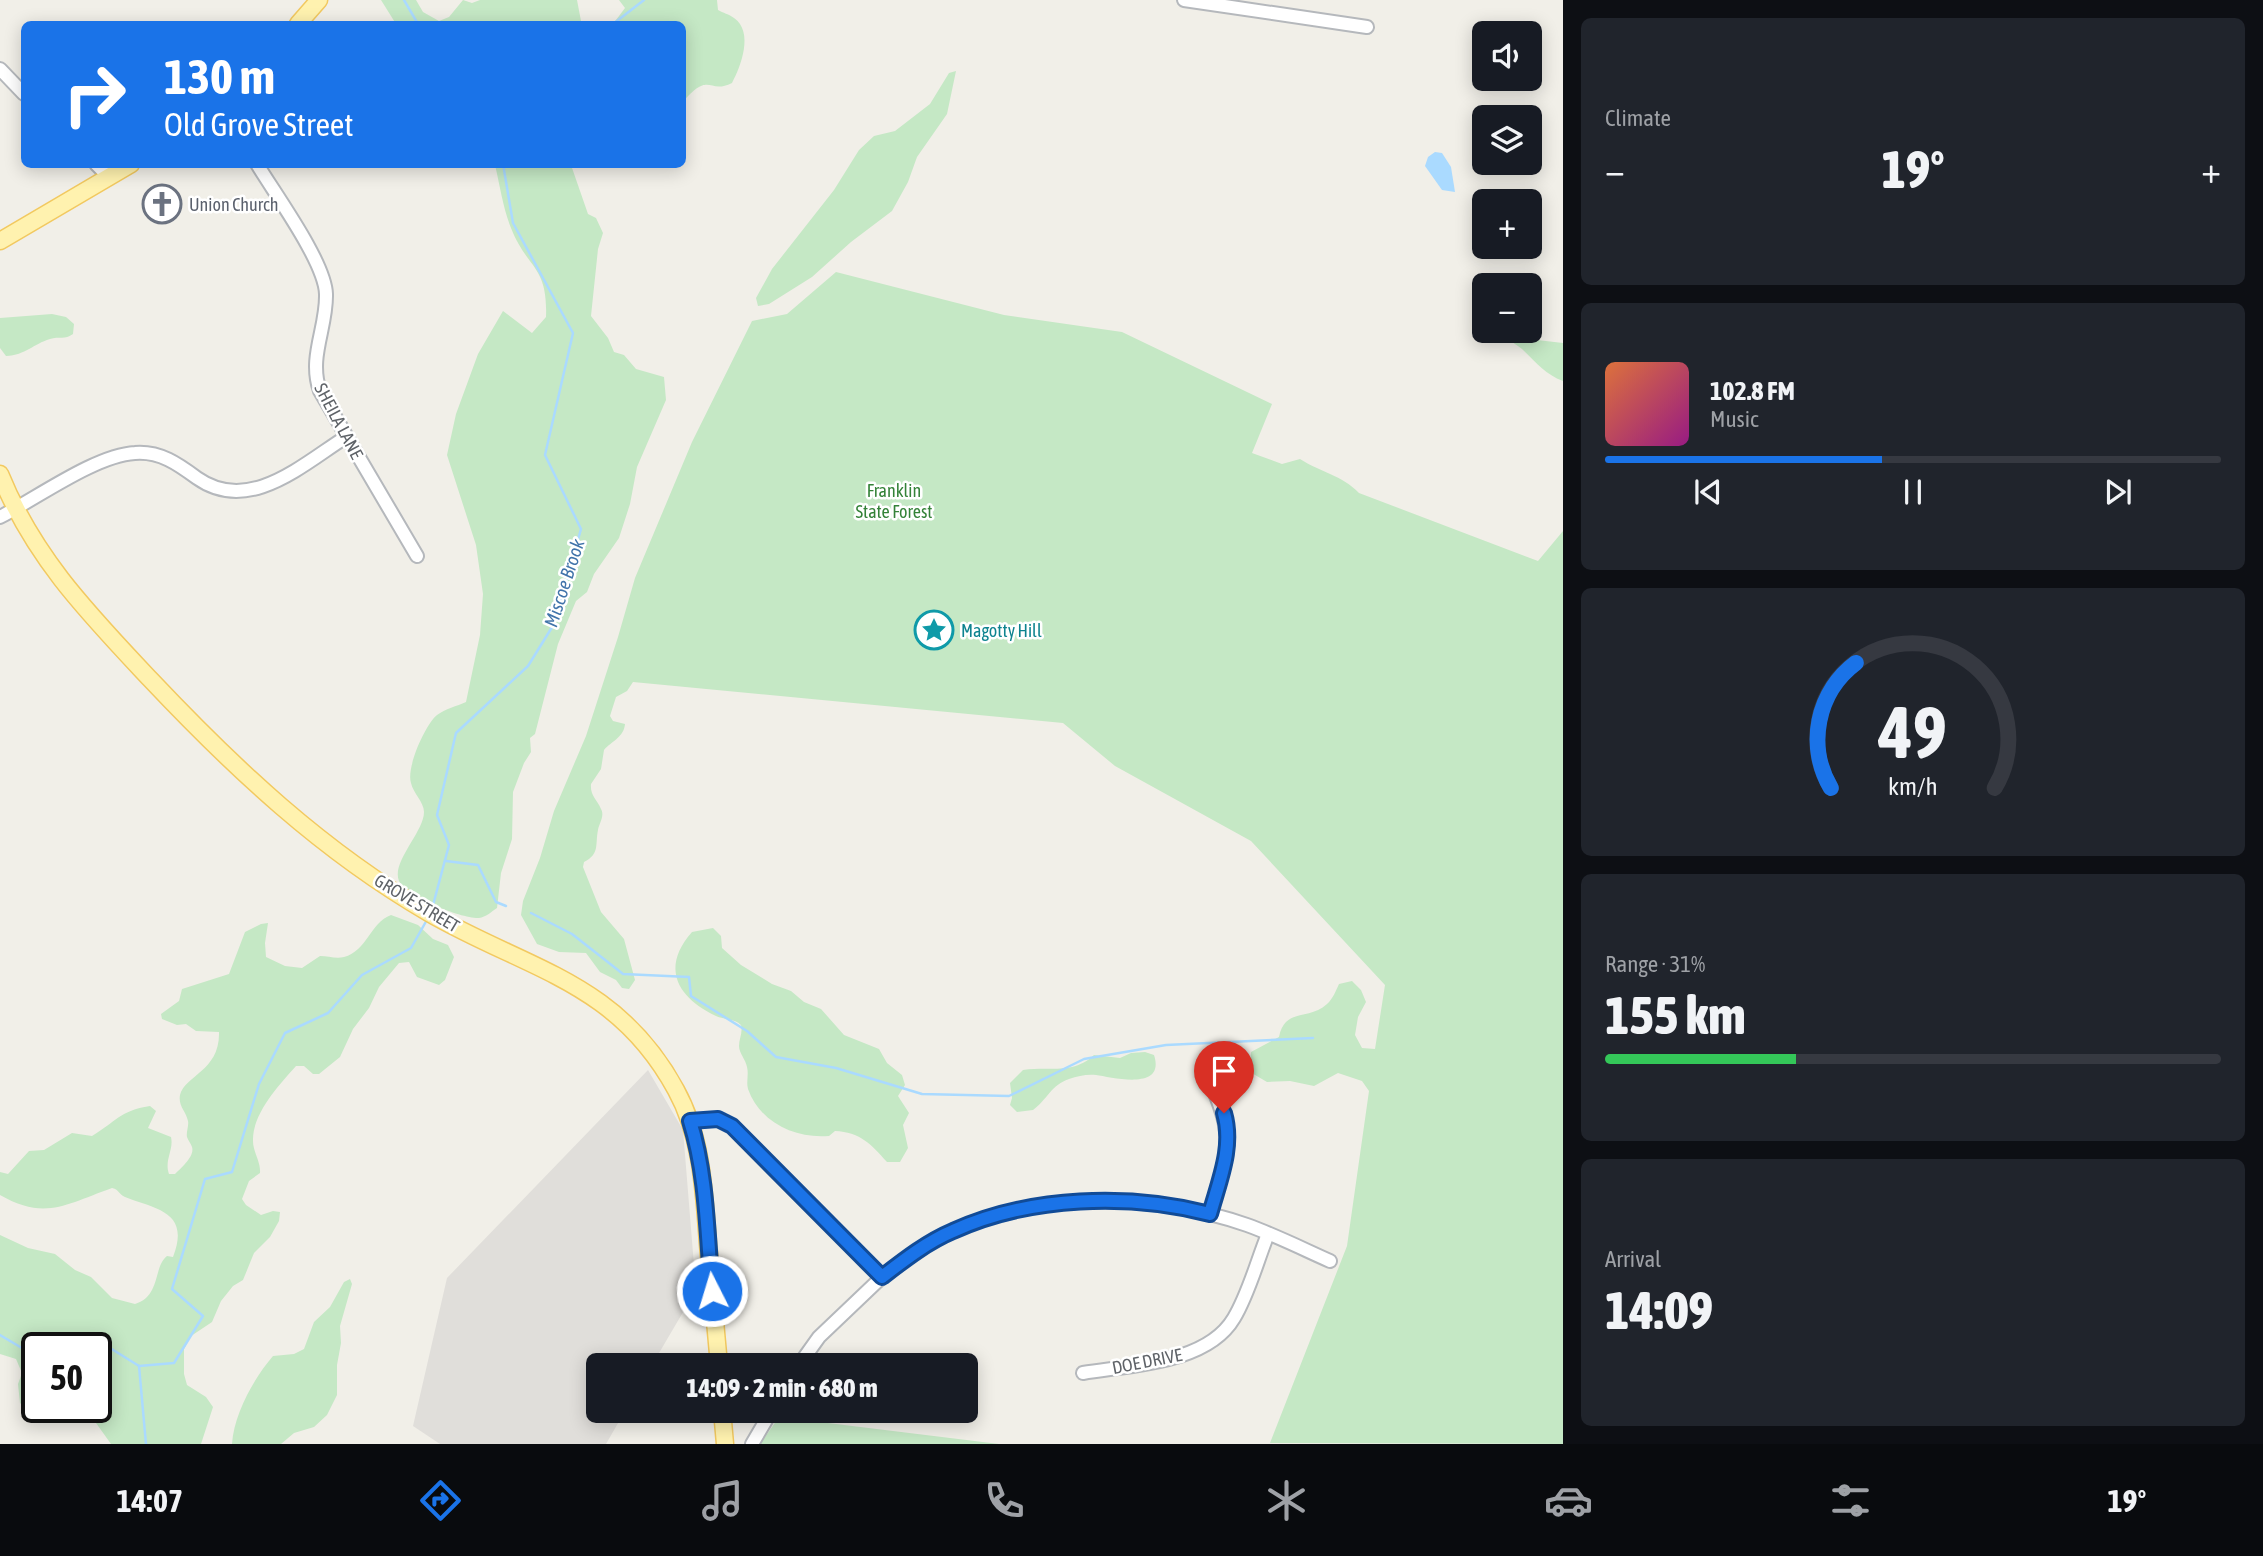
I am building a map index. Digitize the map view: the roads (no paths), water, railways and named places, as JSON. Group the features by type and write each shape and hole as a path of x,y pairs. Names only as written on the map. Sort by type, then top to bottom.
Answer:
{"main road":[{"path":"301,21 319,0"},
{"path":"0,241 124,168"},
{"name":"GROVE STREET","path":"0,474 33,541 66,586 224,756 297,822 377,880 430,914 586,992 620,1016 655,1056 676,1090 690,1121 698,1150 718,1353"},
{"path":"723,1423 725,1444"}],"street":[{"path":"1184,0 1367,27"},
{"path":"0,69 21,91"},
{"path":"100,168 108,177"},
{"name":"SHEILA LANE","path":"259,168 323,279 325,308 315,356 316,377 323,397 418,556"},
{"path":"0,517 96,463 133,453 169,459 207,484 225,491 255,490 272,483 346,437"},
{"path":"1210,1214 1228,1138 1224,1113 1214,1091"},
{"path":"690,1121 718,1119 732,1126 882,1277"},
{"path":"808,1353 819,1338 882,1277 917,1252 952,1231 1012,1211 1101,1202 1210,1214 1268,1234 1331,1261"},
{"name":"DOE DRIVE","path":"1083,1373 1180,1356 1213,1341 1227,1328 1237,1311 1268,1234"},
{"path":"752,1444 764,1423"}],"water":[{"path":"1435,152 1442,153 1451,167 1455,192 1442,190 1425,166 1428,157"}],"waterway":[{"name":"Miscoe Brook","path":"404,0 416,21"},
{"path":"617,21 644,0"},
{"name":"Miscoe Brook","path":"432,909 449,845 437,815 456,733 528,666 554,624 581,529 545,455 573,333 513,223 504,168"},
{"path":"446,861 478,865 496,902 506,906"},
{"path":"531,913 572,934 623,974 689,977 691,996 747,1031 776,1057 836,1068 922,1094 1009,1096 1084,1059 1166,1045 1313,1038"},
{"name":"Miscoe Brook","path":"139,1366 174,1363 203,1316 172,1289 205,1179 232,1172 259,1084 285,1033 328,1013 362,975 411,948 428,918"},
{"path":"0,1335 21,1347"},
{"path":"112,1349 139,1366"},
{"path":"139,1366 146,1444"}],"place":[{"name":"Union Church","path":"162,204"},
{"name":"Magotty Hill","path":"934,630"}],"park label":[{"name":"Franklin State Forest","path":"894,500"}]}
